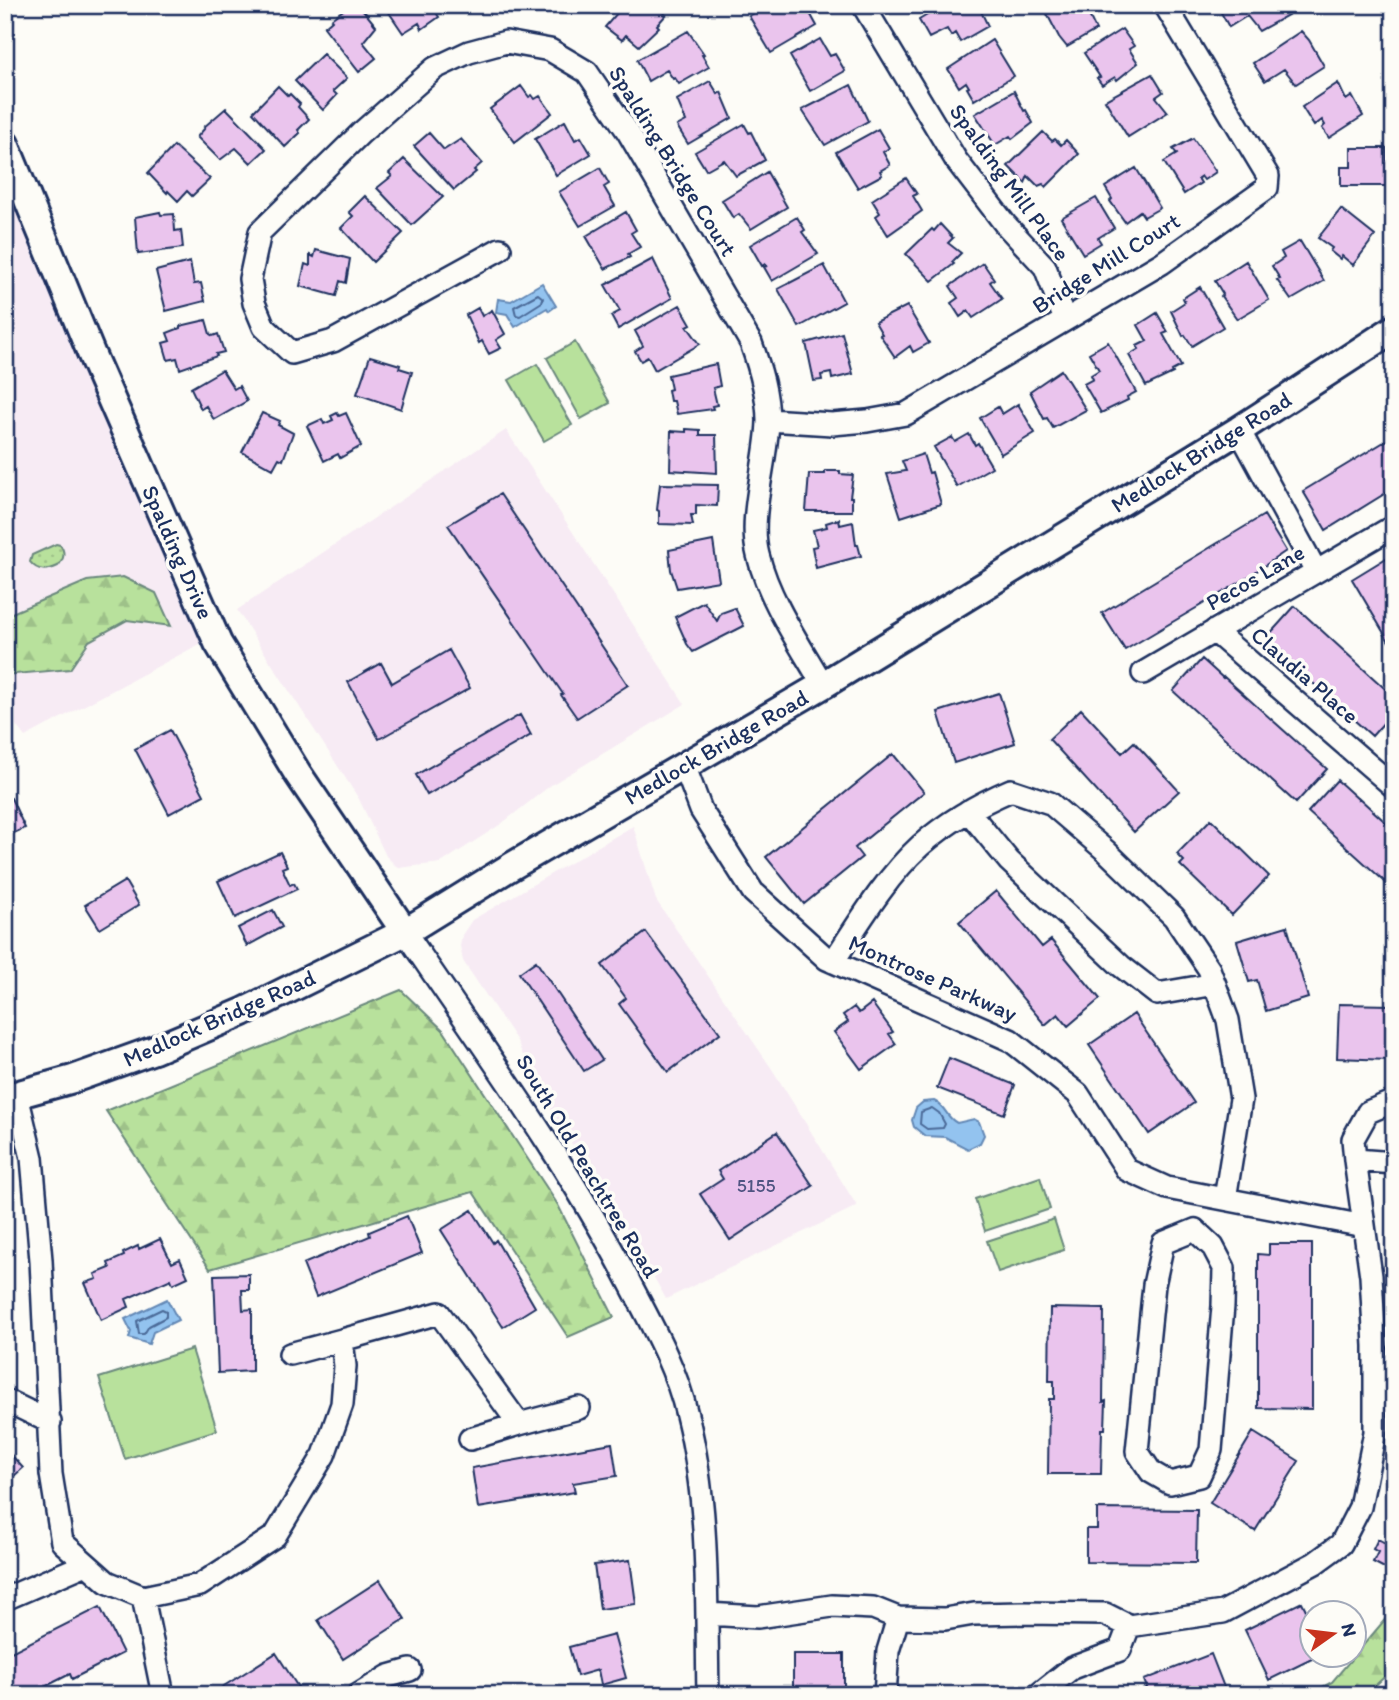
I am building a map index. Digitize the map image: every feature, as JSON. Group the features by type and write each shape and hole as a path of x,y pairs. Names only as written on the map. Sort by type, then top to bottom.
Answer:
{"main road":[{"name":"Spalding Drive","path":"5,144 11,175 218,643 298,774 405,932"},
{"name":"Medlock Bridge Road","path":"11,1097 154,1050 243,1013 405,932 823,685 1239,429 1394,329"}],"street":[{"name":"Spalding Mill Place","path":"863,5 956,160 1005,224 1045,267 1065,320"},
{"name":"Bridge Mill Court","path":"768,420 832,424 905,414 1163,263 1267,188 1268,176 1165,5"},
{"name":"Spalding Bridge Court","path":"500,249 333,341 292,353 264,327 254,303 250,279 260,232 361,133 435,68 469,52 506,42 550,50 587,72 628,132 751,342 762,377 768,420 755,532 758,555 779,608 823,685"},
{"path":"1239,429 1316,571"},
{"name":"Pecos Lane","path":"1143,673 1394,526"},
{"name":"Claudia Place","path":"1214,631 1394,787"},
{"name":"Montrose Parkway","path":"684,765 701,810 753,892 827,959 1010,1040 1078,1094 1127,1170 1167,1188 1364,1226"},
{"path":"833,962 875,899 919,847 968,811 1011,790 1050,803 1106,851 1174,917 1209,969 1228,1020 1241,1099 1225,1199"},
{"path":"968,811 1009,861 1121,966 1157,994 1215,984"},
{"name":"South Old Peachtree Road","path":"405,932 537,1124 607,1239 662,1345 687,1413 701,1489 708,1695"},
{"path":"11,1097 32,1158 41,1260 51,1474 62,1542 107,1582 143,1597 201,1585 275,1536 324,1455 342,1404 345,1366 342,1340"},
{"path":"707,1614 758,1617 832,1606 873,1608 898,1618 945,1619 974,1614 1023,1613 1105,1614 1129,1626 1223,1612 1315,1563 1341,1544 1360,1507 1375,1432 1376,1346 1371,1276 1353,1139 1368,1112 1394,1101"},
{"path":"1355,1160 1394,1163"},
{"path":"1194,1193 1195,1230 1213,1247 1224,1268 1223,1306 1211,1450 1199,1476 1170,1483 1151,1472 1137,1451 1154,1284 1163,1243 1195,1230"},
{"path":"290,1354 439,1313 519,1424"},
{"path":"5,1400 50,1422"},
{"path":"470,1438 579,1408"},
{"path":"5,1599 86,1564"},
{"path":"143,1597 163,1695"},
{"path":"885,1695 888,1651 898,1618"},
{"path":"1038,1695 1072,1668 1120,1650 1129,1626"},
{"path":"358,1695 389,1676 410,1670"}],"shaded area":[{"path":"5,144 213,637 25,737 5,711"},
{"path":"506,430 685,704 551,785 501,824 441,863 398,868 386,856 359,799 237,610"},
{"path":"633,826 656,900 772,1069 857,1206 666,1299 631,1236 534,1082 517,1041 463,961 460,946 462,935 472,920"}],"green space":[{"path":"575,342 610,403 581,419 547,358"},
{"path":"537,364 572,425 544,441 509,380"},
{"path":"56,544 60,545 64,553 58,566 43,570 30,562 32,555"},
{"path":"123,577 156,593 171,626 127,620 89,641 70,669 5,675 5,616 87,581"},
{"path":"401,990 443,1030 558,1205 614,1317 568,1337 473,1192 210,1269 106,1111"},
{"path":"1040,1177 1050,1209 985,1231 975,1199"},
{"path":"1054,1219 1064,1250 998,1272 987,1241"},
{"path":"192,1349 217,1430 125,1459 99,1378"},
{"path":"1394,1609 1394,1668 1365,1695 1308,1695 1332,1682 1344,1668 1368,1668 1368,1640"}],"water":[{"path":"542,283 556,306 549,311 547,308 515,327 507,314 496,312 498,299 511,301"},
{"path":"934,1101 957,1123 974,1119 979,1122 984,1135 980,1143 968,1149 945,1137 925,1136 914,1127 912,1120 916,1108 923,1102"},
{"path":"167,1299 178,1320 153,1332 149,1344 129,1338 131,1331 125,1319"}],"building":[{"path":"350,5 359,5 376,26 363,42 376,58 359,72 324,27"},
{"path":"384,5 431,5 439,17 422,29 419,23 403,33"},
{"path":"624,5 654,5 666,15 657,25 659,27 639,46 626,35 622,40 605,27"},
{"path":"768,5 798,5 795,7 797,11 806,6 817,26 771,53 749,16"},
{"path":"944,5 978,5 988,26 960,42 955,33 951,36 947,29 929,38 919,20"},
{"path":"1057,5 1097,5 1087,11 1096,30 1067,47 1046,12"},
{"path":"1226,5 1282,5 1288,15 1259,31 1247,16 1229,27 1219,9"},
{"path":"1122,29 1134,46 1129,49 1138,63 1117,80 1115,77 1102,85 1097,78 1100,77 1084,53"},
{"path":"688,31 704,54 702,55 709,67 679,84 667,70 648,81 637,60"},
{"path":"1301,31 1324,66 1296,84 1284,69 1265,81 1253,63"},
{"path":"820,39 830,56 835,54 845,71 810,91 790,56"},
{"path":"992,40 1014,76 974,100 966,82 959,87 948,69"},
{"path":"323,54 347,78 333,91 337,95 323,110 295,81"},
{"path":"1152,74 1163,92 1156,97 1168,112 1128,137 1105,100"},
{"path":"710,81 718,94 721,92 732,118 688,144 677,126 686,121 677,100"},
{"path":"1338,83 1346,100 1352,96 1363,116 1329,138 1322,128 1325,125 1322,120 1314,126 1302,107"},
{"path":"851,85 868,121 825,145 802,110"},
{"path":"278,86 300,104 298,107 309,119 298,130 300,133 285,147 253,112"},
{"path":"521,86 529,97 532,95 535,99 540,96 552,113 515,142 490,109"},
{"path":"1014,91 1033,123 1012,139 1010,136 995,145 975,114"},
{"path":"226,108 266,149 251,163 236,148 220,160 197,137 204,127"},
{"path":"565,121 575,140 581,137 591,154 556,175 535,139"},
{"path":"744,124 765,160 736,176 724,160 706,170 695,152"},
{"path":"878,129 889,148 883,152 890,165 880,171 882,175 858,188 836,152"},
{"path":"1043,132 1061,145 1066,140 1079,154 1046,187 1043,184 1038,186 1028,176 1025,183 1008,166"},
{"path":"429,133 444,150 461,139 482,163 474,170 476,172 454,190 414,146"},
{"path":"1193,138 1216,172 1204,180 1201,176 1198,178 1201,183 1184,194 1164,162 1177,154 1173,149"},
{"path":"174,146 210,179 192,196 187,191 178,201 148,173"},
{"path":"1351,148 1386,148 1389,186 1341,186 1341,167 1351,167"},
{"path":"404,159 443,197 412,225 377,188 392,176 389,173"},
{"path":"600,168 609,184 604,187 615,206 580,226 559,192"},
{"path":"1136,168 1160,208 1144,217 1140,211 1125,222 1110,201 1112,199 1105,187"},
{"path":"767,172 787,207 751,229 739,214 733,218 722,200"},
{"path":"906,178 917,194 913,196 922,211 888,235 876,216 880,213 872,200"},
{"path":"365,196 403,233 373,262 341,228 353,216 349,212"},
{"path":"1096,198 1114,228 1098,238 1101,243 1083,254 1061,218"},
{"path":"1341,209 1375,236 1353,265 1342,256 1340,259 1330,251 1332,248 1318,238"},
{"path":"160,212 161,215 174,214 175,231 181,230 183,248 138,254 135,217"},
{"path":"626,212 636,230 631,233 640,247 628,254 630,257 605,269 586,236"},
{"path":"797,217 805,230 802,232 818,254 772,281 764,267 767,266 762,266 750,245"},
{"path":"940,224 953,238 948,243 961,253 952,262 954,264 932,281 906,254"},
{"path":"1300,241 1324,281 1291,300 1277,280 1280,279 1272,266 1284,258 1281,252"},
{"path":"316,250 350,259 346,283 340,281 336,296 300,286 305,264 310,266 310,255 314,257"},
{"path":"653,259 672,298 618,329 611,316 620,311 605,285"},
{"path":"1246,261 1269,300 1237,319 1221,296 1223,294 1215,281"},
{"path":"190,262 194,284 201,283 205,301 166,311 156,271"},
{"path":"983,263 994,279 990,282 1002,299 973,318 968,311 960,317 951,303 958,298 950,286"},
{"path":"824,265 844,302 799,327 778,289"},
{"path":"1200,287 1223,327 1192,346 1185,335 1183,336 1171,311 1185,302 1183,298"},
{"path":"680,305 691,324 687,326 700,344 655,370 648,357 641,361 635,351 643,346 635,331"},
{"path":"907,306 929,343 913,352 910,346 895,357 880,335 882,334 875,322"},
{"path":"478,308 482,316 492,310 505,334 496,340 501,348 489,354 482,341 479,343 466,315"},
{"path":"1157,313 1168,332 1163,334 1181,366 1172,371 1173,373 1146,386 1129,355 1139,349 1137,346 1147,341 1138,325"},
{"path":"206,320 210,334 218,334 224,352 180,369 177,358 168,360 163,343 170,341 167,333 180,326"},
{"path":"842,333 853,374 832,379 831,373 821,375 822,380 814,381 806,343"},
{"path":"1108,342 1136,392 1127,397 1128,400 1101,413 1084,384 1093,379 1091,375 1099,370 1089,353"},
{"path":"370,356 400,365 399,368 412,372 401,409 357,394"},
{"path":"716,364 720,386 713,388 717,405 712,406 713,409 677,414 674,401 670,401 668,375"},
{"path":"222,370 234,389 239,386 247,401 214,420 206,406 201,409 191,388"},
{"path":"1061,370 1086,410 1053,428 1047,418 1044,419 1030,391"},
{"path":"1018,404 1035,433 1001,454 980,418 998,407 1002,414"},
{"path":"262,413 280,421 278,425 293,433 283,460 279,458 273,469 242,452"},
{"path":"337,413 339,416 346,413 361,446 340,458 338,454 324,461 307,426 322,419 324,424 333,420 331,416"},
{"path":"686,429 700,430 700,435 716,435 717,473 670,470 671,431 686,432"},
{"path":"969,434 975,445 978,443 992,467 957,487 934,447 952,437 955,442"},
{"path":"1394,436 1394,488 1326,530 1303,491"},
{"path":"923,454 929,473 932,472 941,504 901,517 887,474 906,471 902,461"},
{"path":"825,471 840,471 840,474 853,475 850,497 852,511 806,511 809,474 825,474"},
{"path":"660,484 718,485 717,506 696,505 696,515 691,515 693,525 659,524 657,510"},
{"path":"500,494 628,685 577,718 448,525"},
{"path":"1264,515 1286,551 1242,581 1125,650 1102,613"},
{"path":"839,519 840,525 853,522 856,545 861,556 816,568 812,547 817,546 813,530 827,527 826,523"},
{"path":"713,541 719,581 677,588 671,570 669,550"},
{"path":"1388,557 1394,563 1394,650 1352,579"},
{"path":"704,602 717,621 721,613 735,608 744,626 693,652 675,617"},
{"path":"1295,606 1394,697 1394,711 1372,736 1304,675 1267,637"},
{"path":"449,650 470,688 379,739 348,682 381,663 392,683"},
{"path":"1202,659 1327,769 1296,803 1173,691"},
{"path":"999,693 1015,743 954,763 938,712"},
{"path":"1081,709 1122,753 1134,742 1179,791 1134,832 1049,739"},
{"path":"520,715 531,735 427,795 416,775"},
{"path":"170,730 204,795 169,814 135,749"},
{"path":"893,754 924,792 855,848 862,857 804,904 766,857"},
{"path":"1337,780 1394,830 1394,890 1308,812"},
{"path":"11,798 25,828 5,837 5,801"},
{"path":"1211,819 1269,876 1232,915 1180,865 1184,861 1177,854"},
{"path":"280,852 287,866 282,868 290,885 294,883 297,889 235,918 218,881"},
{"path":"125,881 139,905 100,929 85,905"},
{"path":"996,891 1042,947 1051,940 1100,999 1068,1026 1058,1014 1045,1025 959,922"},
{"path":"273,910 282,927 247,946 238,928"},
{"path":"1287,926 1308,998 1266,1011 1257,980 1249,982 1237,941"},
{"path":"646,932 720,1033 668,1072 619,1004 626,998 602,965"},
{"path":"536,961 602,1060 584,1071 519,973"},
{"path":"872,1003 893,1032 889,1034 896,1044 861,1069 834,1032 848,1022 843,1015 854,1007 859,1013"},
{"path":"1339,1004 1391,1005 1389,1060 1337,1058"},
{"path":"1134,1014 1194,1103 1149,1134 1089,1045"},
{"path":"949,1058 1015,1085 1004,1114 937,1088"},
{"path":"777,1132 813,1186 730,1240 700,1194 723,1179 718,1171"},
{"path":"472,1210 493,1243 496,1240 535,1307 503,1327 441,1230"},
{"path":"407,1216 422,1253 316,1297 303,1264 370,1236 369,1232"},
{"path":"160,1239 172,1263 180,1259 188,1277 173,1284 171,1279 126,1299 129,1307 101,1320 85,1283 97,1279 95,1274 110,1268 108,1263 124,1256 123,1253"},
{"path":"1269,1244 1312,1244 1312,1409 1258,1408 1258,1254 1269,1255"},
{"path":"249,1274 249,1290 242,1290 243,1310 252,1309 252,1371 218,1373 214,1275"},
{"path":"1050,1308 1104,1309 1103,1402 1106,1401 1101,1474 1048,1474 1049,1399 1054,1399 1054,1381 1049,1381"},
{"path":"1253,1432 1299,1461 1255,1531 1210,1503"},
{"path":"612,1443 617,1476 573,1483 575,1492 478,1508 472,1468"},
{"path":"5,1448 23,1468 5,1484"},
{"path":"1097,1509 1197,1510 1196,1563 1086,1562 1086,1529 1097,1529"},
{"path":"1378,1539 1394,1548 1394,1573 1373,1562 1378,1552 1373,1549"},
{"path":"630,1560 636,1604 600,1609 594,1565"},
{"path":"380,1580 405,1619 343,1659 318,1620"},
{"path":"1298,1604 1298,1666 1269,1680 1245,1630"},
{"path":"100,1607 123,1653 72,1679 70,1674 29,1695 14,1695 5,1676 5,1655"},
{"path":"614,1635 626,1678 601,1685 598,1670 577,1676 569,1647"},
{"path":"276,1653 303,1695 218,1695 216,1691"},
{"path":"793,1654 844,1654 844,1695 793,1695"},
{"path":"1211,1654 1227,1695 1129,1695 1147,1688 1144,1680"}]}
